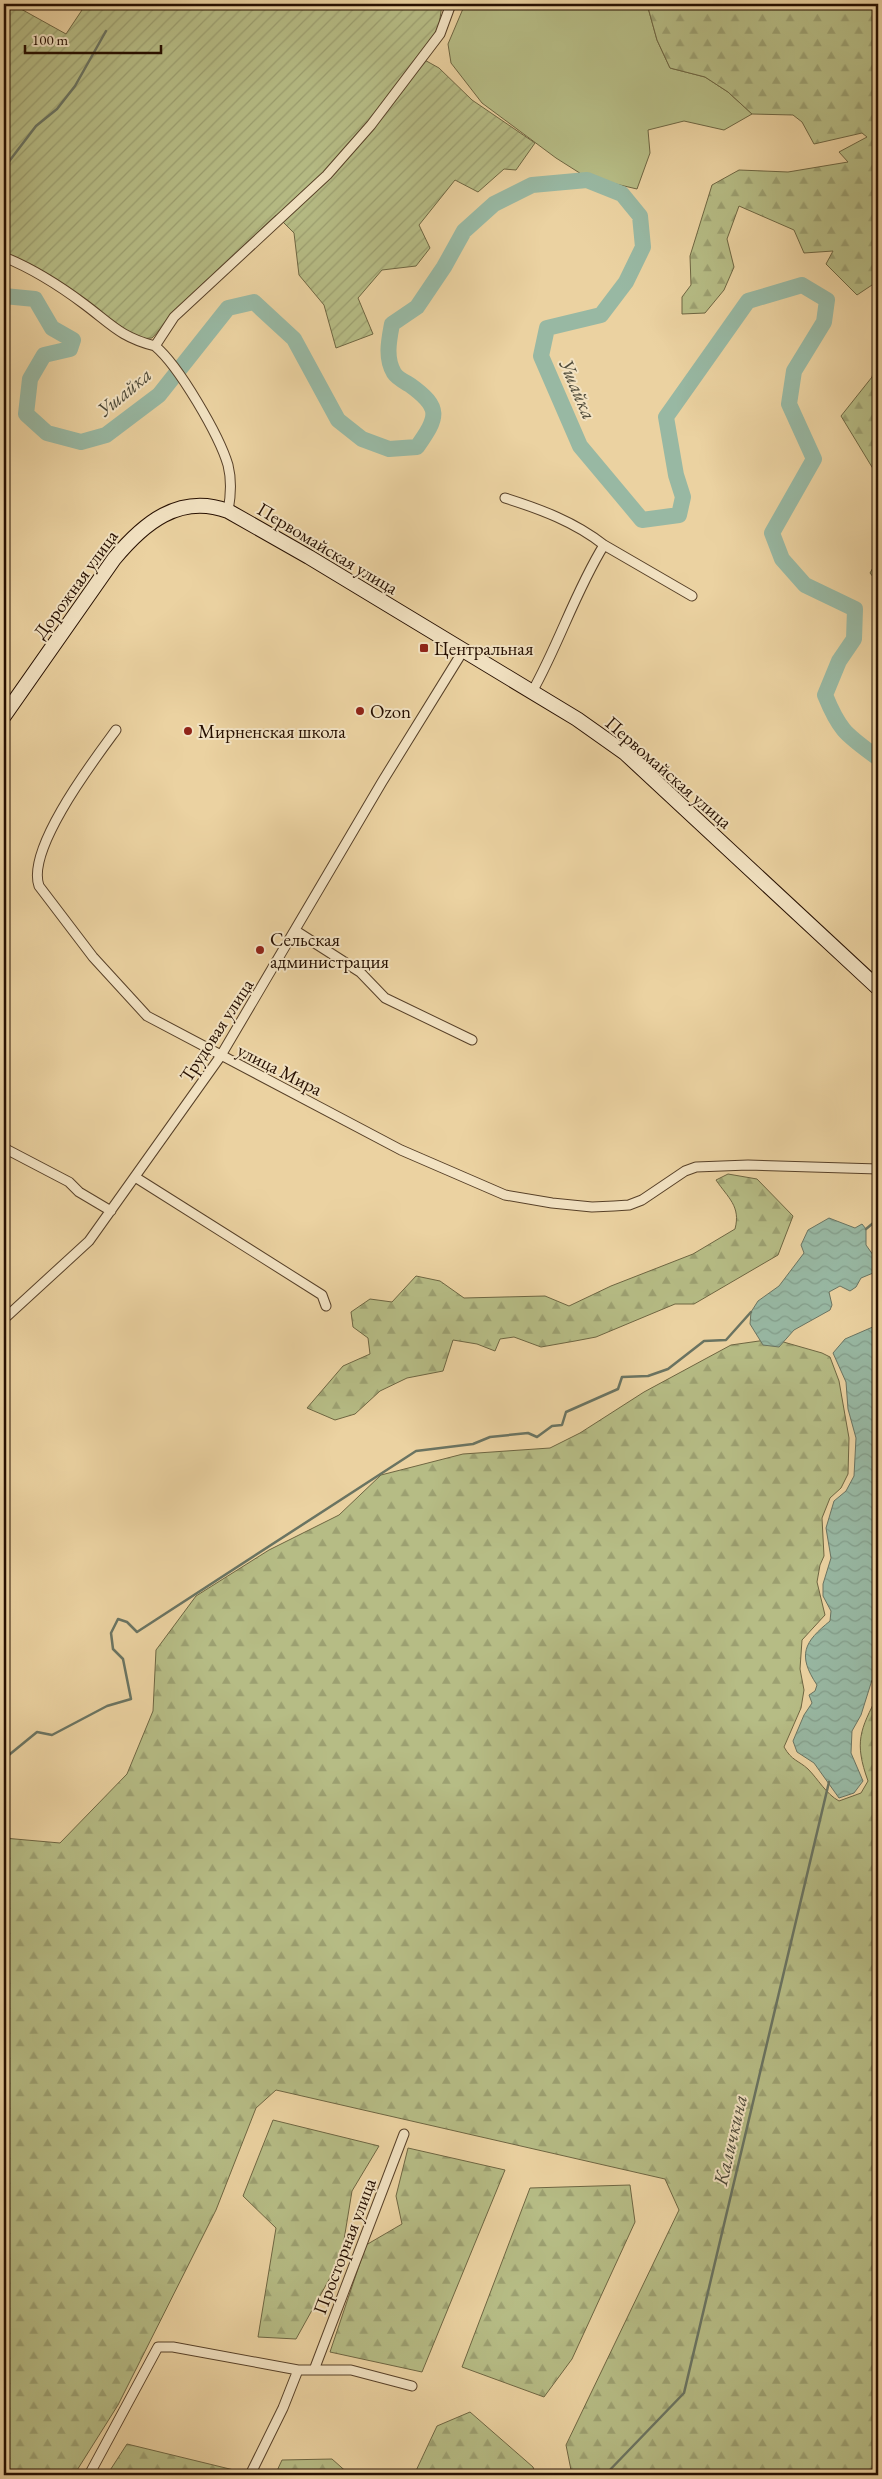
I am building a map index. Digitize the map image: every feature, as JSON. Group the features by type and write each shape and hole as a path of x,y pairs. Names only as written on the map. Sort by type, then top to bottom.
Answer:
{"street":[{"path":"155,346 174,317 327,175 370,125 440,34 450,4"},
{"path":"4,257 18,263 82,303 121,334 155,346 163,353 188,389 214,434 228,465 232,489 228,511"},
{"path":"505,498 540,509 572,524 604,545 692,596"},
{"name":"Дорожная улица","path":"4,716 114,559 134,535 159,516 175,509 195,505 215,506 228,511"},
{"name":"Первомайская улица","path":"228,511 309,557 577,719 625,753 878,988"},
{"path":"532,692 543,672 583,581 604,545"},
{"name":"Трудовая улица","path":"4,1319 89,1241 220,1057 296,931 382,782 464,651"},
{"name":"улица Мира","path":"116,730 80,778 38,857 36,878 39,886 93,957 147,1016 220,1057 401,1150 505,1195 592,1207 629,1205 653,1193 684,1171 696,1167 878,1169"},
{"path":"296,931 360,972 385,998 472,1040"},
{"path":"4,1148 69,1182 79,1192 111,1211"},
{"path":"135,1177 322,1296 326,1306"},
{"name":"Просторная улица","path":"314,2370 404,2134"},
{"path":"89,2475 158,2347 173,2347 298,2370 351,2370 412,2386"},
{"path":"250,2475 283,2408 298,2370"}],"green space":[{"path":"4,4 12,4 66,34 86,4 442,4 439,26 421,58 439,68 472,100 535,143 516,170 504,169 478,192 455,180 419,225 430,248 416,266 382,270 358,298 373,334 336,348 324,305 299,275 294,233 276,215 192,294 152,338 137,339 4,252"},
{"path":"465,4 647,4 657,40 670,68 705,77 728,92 752,114 724,130 684,121 648,130 650,153 637,189 586,177 556,158 482,103 451,63 448,44"},
{"path":"647,4 878,4 878,281 857,295 826,264 833,251 804,253 794,230 739,206 727,239 734,267 724,290 705,313 682,314 682,297 691,285 690,256 712,185 739,170 788,172 848,162 839,152 867,137 862,133 814,144 802,122 793,115 752,114 728,92 705,77 670,68 657,40"},
{"path":"878,352 878,472 875,472 841,416 872,377"},
{"path":"878,559 878,583 870,573"},
{"path":"728,1174 757,1179 793,1216 778,1255 694,1304 675,1304 596,1337 541,1347 514,1337 500,1339 495,1351 477,1344 453,1340 443,1371 407,1378 380,1391 355,1414 335,1420 307,1408 343,1366 370,1354 368,1338 353,1327 351,1312 370,1299 392,1302 416,1276 440,1281 464,1298 545,1296 569,1306 611,1286 693,1254 735,1229 735,1208 716,1180"},
{"path":"773,1339 830,1357 839,1381 849,1438 848,1474 841,1488 830,1498 822,1518 824,1556 820,1565 817,1582 825,1615 802,1640 800,1669 804,1690 801,1708 784,1747 795,1760 808,1769 826,1790 839,1801 861,1793 868,1781 861,1756 861,1736 863,1727 878,1695 878,2475 572,2475 566,2445 679,2210 665,2179 276,2090 256,2108 216,2210 118,2405 74,2475 4,2475 4,1838 60,1843 127,1774 153,1711 156,1650 196,1596 269,1550 339,1515 381,1475 463,1454 550,1448 580,1433 644,1392 731,1345"},
{"path":"273,2120 379,2146 352,2191 341,2258 296,2339 258,2337 276,2228 243,2196"},
{"path":"408,2148 505,2170 422,2372 330,2352 366,2245 402,2224 396,2196"},
{"path":"630,2185 635,2222 572,2359 544,2397 462,2367 530,2188"},
{"path":"470,2412 533,2467 536,2475 414,2475 437,2426"},
{"path":"127,2444 238,2471 235,2475 107,2475"},
{"path":"332,2459 350,2475 275,2475 282,2460"}],"water":[{"path":"829,1218 855,1228 862,1224 866,1229 866,1245 878,1262 878,1271 861,1278 856,1287 850,1291 840,1286 829,1292 832,1305 830,1310 794,1330 779,1347 763,1345 750,1324 751,1312 758,1301 779,1286 804,1253 801,1245 808,1230"},
{"path":"878,1326 878,1674 872,1680 861,1715 852,1731 851,1753 863,1781 854,1793 839,1798 814,1763 797,1752 793,1741 804,1715 812,1703 809,1695 815,1691 817,1685 807,1665 806,1650 814,1636 830,1621 831,1611 823,1596 823,1584 831,1558 826,1528 834,1501 846,1491 854,1476 856,1438 848,1409 846,1382 833,1353 845,1339"}],"waterway":[{"path":"4,168 36,126 57,109 75,86 106,31"},
{"name":"Ушайка","path":"4,296 35,299 52,328 73,340 70,349 44,355 30,379 26,414 47,433 81,442 106,435 159,395 228,308 254,302 294,339 338,420 362,439 389,449 417,447 429,428 432,420 432,407 428,400 420,393 397,377 391,367 388,349 392,324 417,307 444,267 464,231 494,204 532,185 587,180 622,194 640,216 643,247 626,282 601,315 547,328 541,356 580,446 642,520 679,515 683,497 676,475 666,417 748,301 802,285 827,300 824,322 794,371 789,404 814,459 772,533 782,559 805,585 855,609 854,639 839,661 825,695 840,725 852,738 878,758"},
{"name":"Каличкина","path":"866,1229 878,1219"},
{"path":"4,1759 37,1732 52,1735 107,1706 131,1699 123,1659 113,1649 111,1633 118,1619 127,1622 137,1632 416,1451 473,1444 490,1437 528,1433 537,1437 552,1426 562,1425 566,1412 618,1389 622,1377 648,1376 668,1369 704,1341 726,1340 751,1312"},
{"name":"Каличкина","path":"605,2475 684,2393 829,1782"}],"place":[{"name":"Центральная","path":"424,648"},
{"name":"Ozon","path":"360,711"},
{"name":"Мирненская школа","path":"188,731"},
{"name":"Сельская администрация","path":"260,950"}]}
